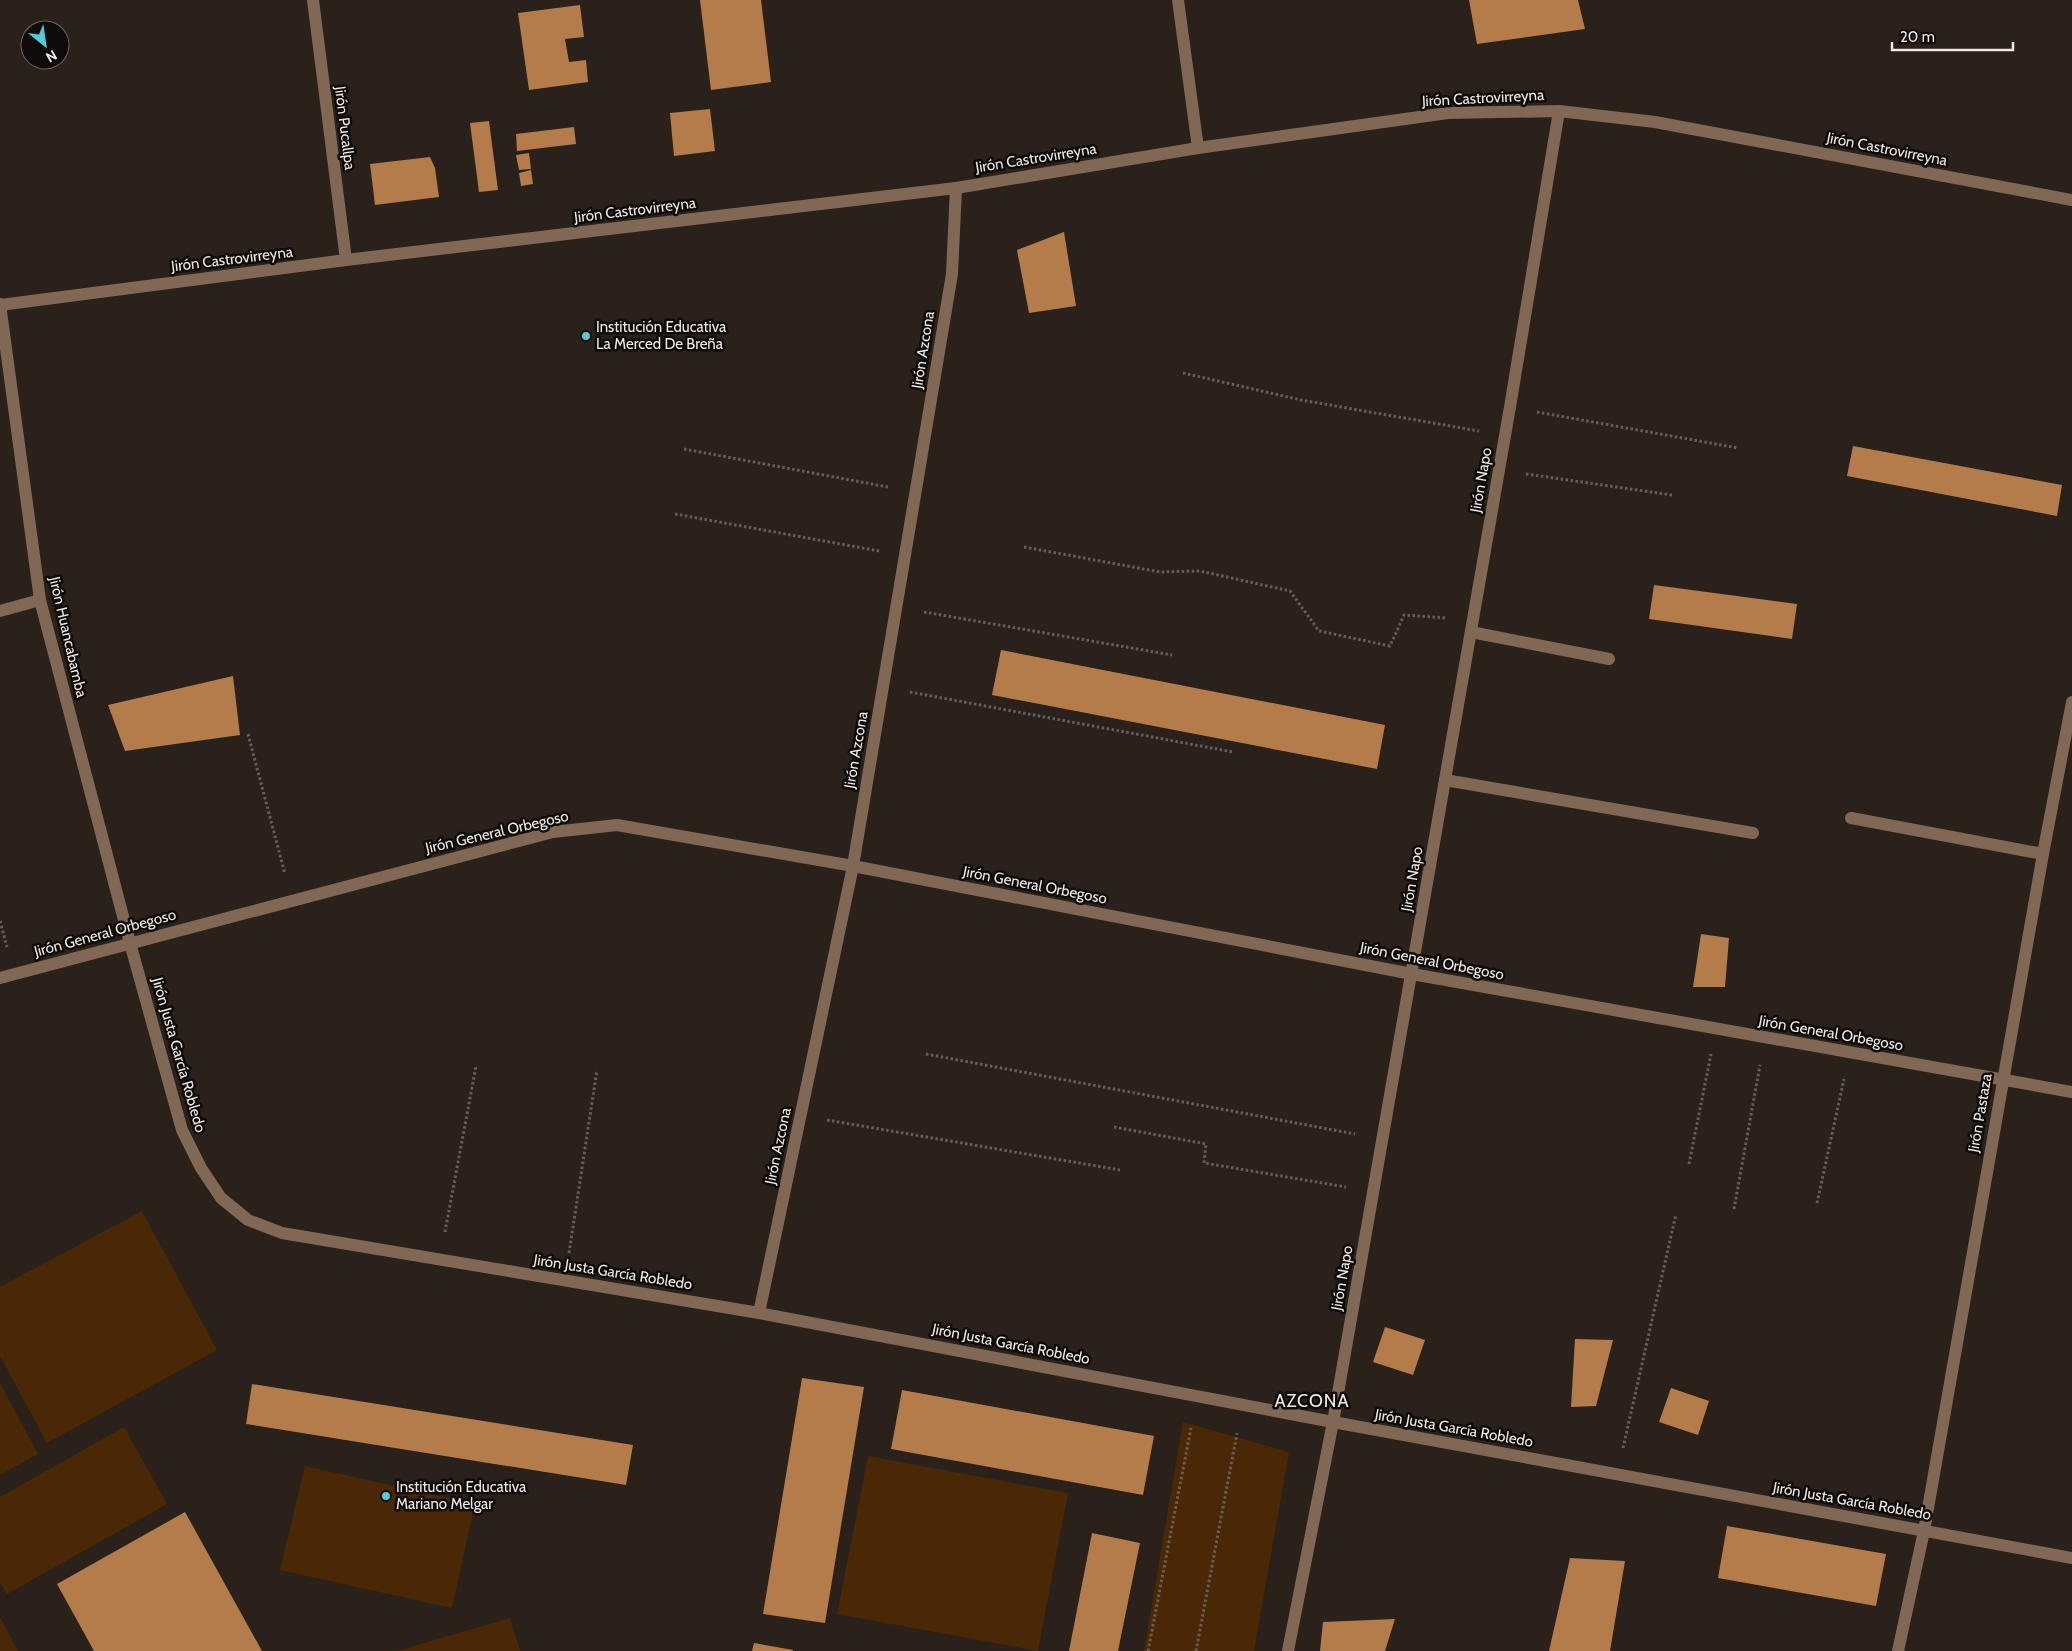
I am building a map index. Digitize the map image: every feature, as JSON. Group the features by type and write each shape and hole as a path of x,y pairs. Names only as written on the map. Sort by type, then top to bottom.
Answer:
{"street":[{"name":"Jirón Pucallpa","path":"313,0 346,260"},
{"path":"1178,0 1198,148"},
{"name":"Jirón Castrovirreyna","path":"0,304 346,260 956,188 1198,148 1448,112 1560,111 1655,122 2072,200"},
{"name":"Jirón Napo","path":"1288,1651 1333,1422 1560,111"},
{"name":"Jirón Azcona","path":"759,1313 853,866 952,274 956,188"},
{"name":"Jirón Huancabamba","path":"0,304 40,600 130,943"},
{"path":"0,611 40,600"},
{"path":"1472,626 1610,659"},
{"name":"Jirón Pastaza","path":"1898,1651 1924,1531 2042,854 2072,702"},
{"path":"1445,780 1753,833"},
{"path":"1851,818 2042,854"},
{"name":"Jirón General Orbegoso","path":"0,978 553,832 617,825 853,866 1412,974 2072,1092"},
{"name":"Jirón Justa García Robledo","path":"130,943 182,1130 201,1168 221,1198 248,1220 282,1233 759,1313 1617,1475 2072,1558"}],"path":[{"path":"1183,373 1300,400 1505,436"},
{"path":"1510,407 1738,448"},
{"path":"684,449 916,492"},
{"path":"1499,470 1672,495"},
{"path":"675,514 905,556"},
{"path":"1024,547 1160,572 1200,572 1290,591 1319,631 1390,646 1404,615 1472,626"},
{"path":"897,608 1172,655"},
{"path":"883,687 1234,752"},
{"path":"248,734 292,900"},
{"path":"1689,1164 1716,1029"},
{"path":"1734,1209 1765,1038"},
{"path":"1817,1203 1850,1053"},
{"path":"926,1054 1382,1139"},
{"path":"440,1260 476,1066"},
{"path":"565,1280 597,1070"},
{"path":"801,1115 1120,1170"},
{"path":"1114,1127 1206,1144 1204,1163 1373,1192"},
{"path":"1617,1475 1676,1214"},
{"path":"1196,1651 1242,1405"},
{"path":"1148,1651 1191,1428"}],"shaded area":[{"path":"142,1211 217,1350 47,1443 0,1356 0,1287"},
{"path":"0,1383 38,1454 0,1475"},
{"path":"1183,1422 1289,1452 1254,1651 1144,1651"},
{"path":"124,1427 167,1504 7,1594 0,1582 0,1497"},
{"path":"868,1456 1068,1493 1038,1651 837,1614"},
{"path":"305,1466 475,1504 452,1608 280,1570"},
{"path":"0,1617 18,1651 0,1651"},
{"path":"510,1618 520,1651 397,1651"}],"building":[{"path":"700,0 761,0 771,82 711,90"},
{"path":"1469,0 1578,0 1585,29 1477,44"},
{"path":"580,5 584,37 565,39 569,62 586,60 588,82 529,90 518,13"},
{"path":"710,109 715,151 674,156 670,113"},
{"path":"489,121 498,190 479,192 470,123"},
{"path":"574,127 576,144 517,151 516,134"},
{"path":"529,153 531,169 519,170 516,155"},
{"path":"430,157 435,168 439,197 375,205 370,164"},
{"path":"531,170 533,184 521,186 519,173"},
{"path":"1064,232 1076,306 1029,313 1017,250"},
{"path":"1853,446 2062,485 2057,516 1847,476"},
{"path":"1654,585 1797,604 1792,639 1649,619"},
{"path":"1001,650 1385,725 1377,769 992,695"},
{"path":"233,676 240,735 125,751 108,705"},
{"path":"1701,934 1729,938 1725,987 1693,987"},
{"path":"1385,1327 1425,1340 1413,1375 1373,1362"},
{"path":"1575,1339 1613,1340 1596,1406 1571,1407"},
{"path":"802,1378 864,1387 825,1623 763,1614"},
{"path":"252,1384 633,1445 626,1485 246,1424"},
{"path":"1671,1388 1709,1401 1698,1435 1659,1422"},
{"path":"902,1390 1154,1436 1143,1495 891,1449"},
{"path":"185,1512 262,1651 94,1651 57,1584"},
{"path":"1727,1526 1886,1554 1876,1606 1718,1578"},
{"path":"1092,1533 1140,1543 1118,1651 1069,1651"},
{"path":"1570,1558 1625,1561 1610,1651 1549,1651"},
{"path":"1395,1619 1385,1651 1320,1651 1323,1622"},
{"path":"754,1643 793,1650 793,1651 752,1651"}],"place":[{"name":"Institución Educativa La Merced De Breña","path":"586,336"},
{"name":"Institución Educativa Mariano Melgar","path":"386,1496"}],"district":[{"name":"AZCONA","path":"1312,1401"}]}
